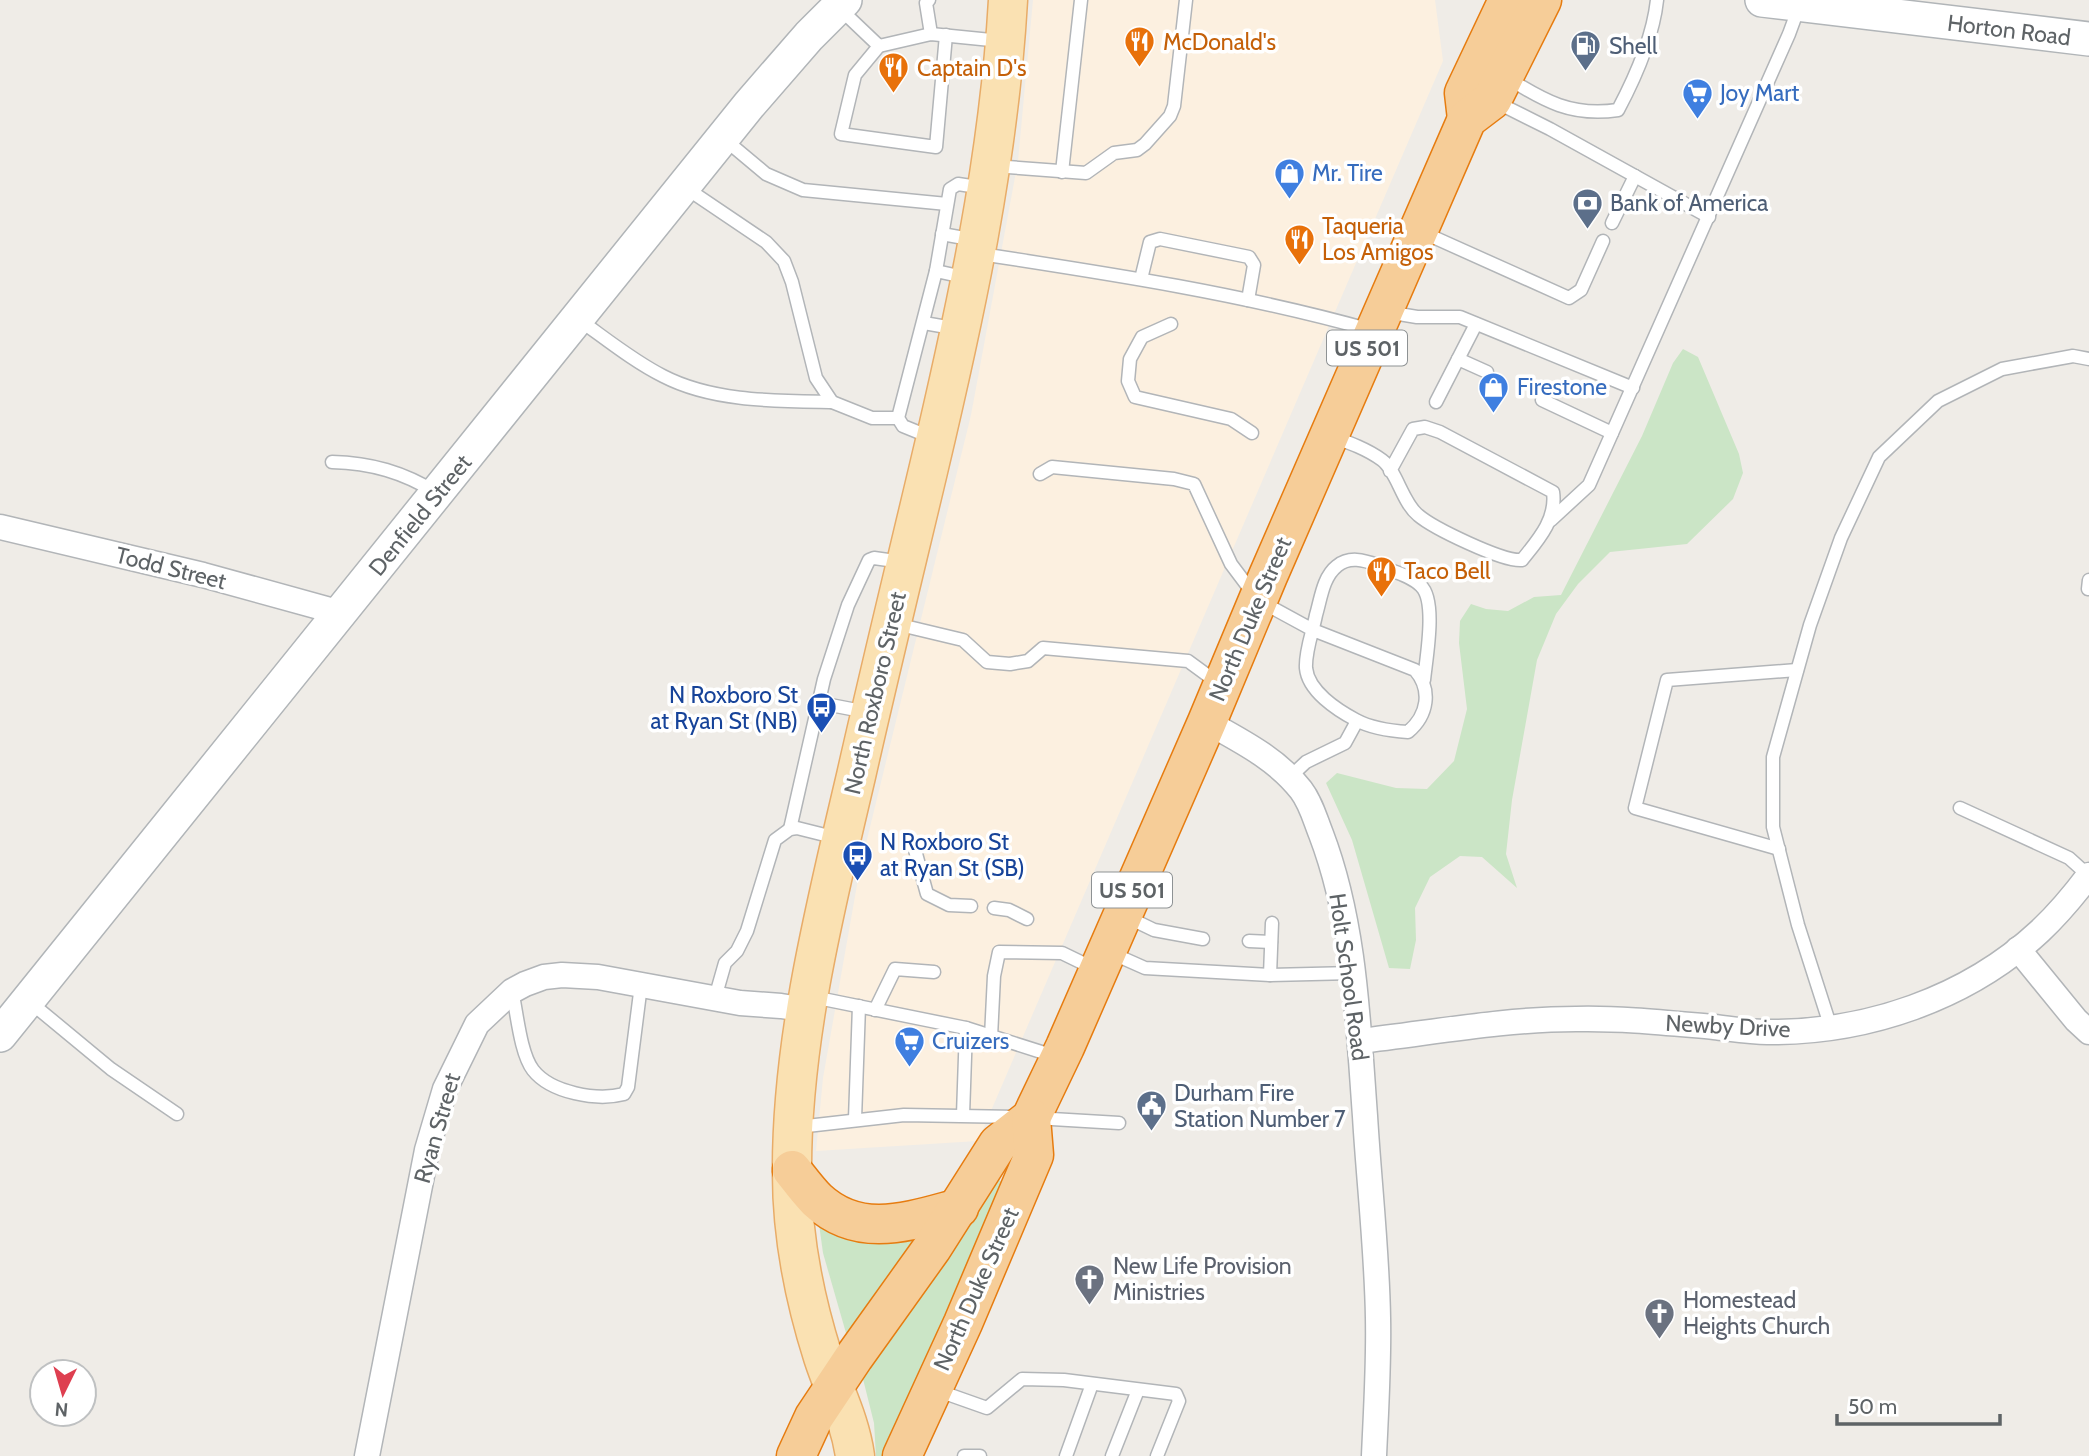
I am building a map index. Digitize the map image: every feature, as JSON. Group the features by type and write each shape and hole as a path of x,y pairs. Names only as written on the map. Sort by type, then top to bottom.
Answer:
{"highway":[{"name":"North Duke Street","path":"1488,99 1464,93 1508,0"},
{"name":"North Duke Street","path":"835,1386 959,1208 998,1144 1031,1118 1060,1058 1207,722 1419,231 1542,0"},
{"name":"North Duke Street","path":"902,1456 1034,1155 1031,1118"},
{"path":"792,1170 828,1208 864,1223 904,1223 959,1208"},
{"name":"US 501","path":"796,1456 814,1417 835,1386"}],"main road":[{"name":"North Roxboro Street","path":"855,1456 847,1416 809,1310 803,1282 794,1219 793,1128 808,1003 841,839 961,330 961,255 989,177 1008,0"}],"street":[{"name":"Horton Road","path":"1762,0 1800,2 2089,40"},
{"name":"Denfield Street","path":"0,1035 723,138 809,36 841,3"},
{"name":"Todd Street","path":"0,527 203,575 341,613"},
{"name":"Holt School Road","path":"1207,722 1251,746 1300,789 1310,805 1330,858 1345,921 1360,1041 1378,1315 1374,1456"},
{"name":"Newby Drive","path":"1360,1041 1517,1022 1574,1019 1634,1020 1767,1032 1831,1028 1900,1013 1956,990 1991,970 2049,923 2089,876"},
{"path":"2018,949 2089,1032"},
{"name":"Ryan Street","path":"367,1456 426,1150 444,1089 477,1024 512,991 544,977 562,975 598,977 715,998 808,1003"}],"lane":[{"path":"929,0 926,3 931,34"},
{"path":"1062,172 1081,0"},
{"path":"935,439 903,426 898,418 924,323 961,255 947,204 950,189 958,184 989,177 1086,173 1114,153 1137,150 1145,144 1170,116 1174,106 1186,0"},
{"path":"1488,99 1596,113 1618,110 1634,78 1656,16 1657,0"},
{"path":"1329,436 1361,447 1385,462 1417,514 1472,545 1514,561 1522,560 1550,520 1589,485 1789,34 1800,2"},
{"path":"841,3 879,46"},
{"path":"946,35 936,148 841,134 855,75 879,46 931,34 946,35 1005,41"},
{"path":"1488,99 1550,129 1709,217"},
{"path":"723,138 766,174 803,190 947,204"},
{"path":"1612,223 1635,176"},
{"path":"684,187 766,242 784,261 792,282 816,378 832,402"},
{"path":"1419,231 1569,298 1581,290 1603,241"},
{"path":"1141,279 1150,243 1160,239 1249,257 1254,265 1248,300"},
{"path":"961,255 1141,279 1294,309 1379,321 1417,317 1460,317 1633,388"},
{"path":"578,319 661,376 688,387 780,401 832,402 873,418 898,418"},
{"path":"924,323 961,330"},
{"path":"1171,324 1142,338 1130,359 1128,382 1135,397 1231,419 1252,433"},
{"path":"1436,402 1476,324"},
{"path":"1831,1028 1798,925 1773,827 1773,757 1810,625 1841,538 1880,457 1938,401 2002,369 2073,356 2089,359"},
{"path":"1458,359 1488,372"},
{"path":"1542,400 1612,433"},
{"path":"1390,471 1413,429 1425,427 1440,432 1553,492 1555,504 1550,520"},
{"path":"331,462 355,462 390,470 415,479 437,493"},
{"path":"1040,474 1052,467 1194,484 1231,564 1258,600 1312,630 1415,670 1424,680"},
{"path":"790,829 831,658 848,605 865,566 874,558 906,563"},
{"path":"1350,560 1364,560 1413,580 1424,588 1430,618 1424,680 1426,698 1420,722 1408,732 1390,731 1357,721 1321,695 1312,685 1306,667 1312,630 1325,582 1336,566 1350,560"},
{"path":"891,623 963,640 987,662 1010,664 1028,661 1043,648 1188,661 1222,686"},
{"path":"1779,849 1635,808 1668,680 1797,670"},
{"path":"820,703 870,712"},
{"path":"1289,778 1306,762 1345,743 1357,721"},
{"path":"1960,808 2069,859 2089,876"},
{"path":"715,998 725,964 737,951 747,932 775,839 790,829 797,828 841,839"},
{"path":"915,850 927,894 949,905 971,906"},
{"path":"994,908 1009,910 1027,919"},
{"path":"1122,914 1154,930 1203,939"},
{"path":"1270,975 1272,923"},
{"path":"1249,941 1272,942"},
{"path":"991,1037 994,976 999,952 1062,953 1144,968 1270,975 1353,973"},
{"path":"875,1010 895,969 934,972"},
{"path":"512,991 526,1056 534,1071 555,1086 573,1093 614,1097 624,1094 628,1087 640,985"},
{"path":"28,1000 111,1069 177,1114"},
{"path":"808,1003 859,1006 966,1028 1060,1058"},
{"path":"855,1119 859,1006"},
{"path":"963,1115 966,1028"},
{"path":"793,1128 904,1115 963,1115 1119,1123"},
{"path":"933,1388 987,1408 1022,1379 1176,1394 1179,1401 1157,1456"},
{"path":"1066,1456 1092,1384"},
{"path":"1112,1456 1138,1390"},
{"path":"964,1456 980,1456"}],"shaded area":[{"path":"1033,0 1435,0 1443,61 978,1141 816,1151 823,1078 860,868 971,415 1018,161"}],"green space":[{"path":"1683,349 1698,357 1739,454 1743,473 1733,499 1687,544 1610,552 1578,584 1556,614 1537,660 1512,800 1506,854 1517,888 1482,857 1460,856 1430,877 1415,908 1416,940 1410,969 1389,968 1352,840 1326,783 1337,773 1396,788 1427,789 1454,761 1467,709 1459,643 1460,621 1471,604 1486,609 1508,611 1534,597 1561,595 1642,436 1673,363"},
{"path":"996,1178 1007,1185 885,1456 876,1456 874,1423 862,1375"},
{"path":"819,1224 915,1237 850,1335 846,1333 823,1253"}],"place":[{"name":"McDonald's","path":"1140,69"},
{"name":"Shell","path":"1586,73"},
{"name":"Captain D's","path":"894,95"},
{"name":"Joy Mart","path":"1697,120"},
{"name":"Mr. Tire","path":"1289,200"},
{"name":"Bank of America","path":"1587,230"},
{"name":"Taqueria Los Amigos","path":"1299,266"},
{"name":"Firestone","path":"1494,414"},
{"name":"Taco Bell","path":"1381,598"},
{"name":"N Roxboro St at Ryan St (NB)","path":"821,735"},
{"name":"N Roxboro St at Ryan St (SB)","path":"857,882"},
{"name":"Cruizers","path":"909,1068"},
{"name":"Durham Fire Station Number 7","path":"1151,1133"},
{"name":"New Life Provision Ministries","path":"1090,1306"},
{"name":"Homestead Heights Church","path":"1660,1340"}]}
